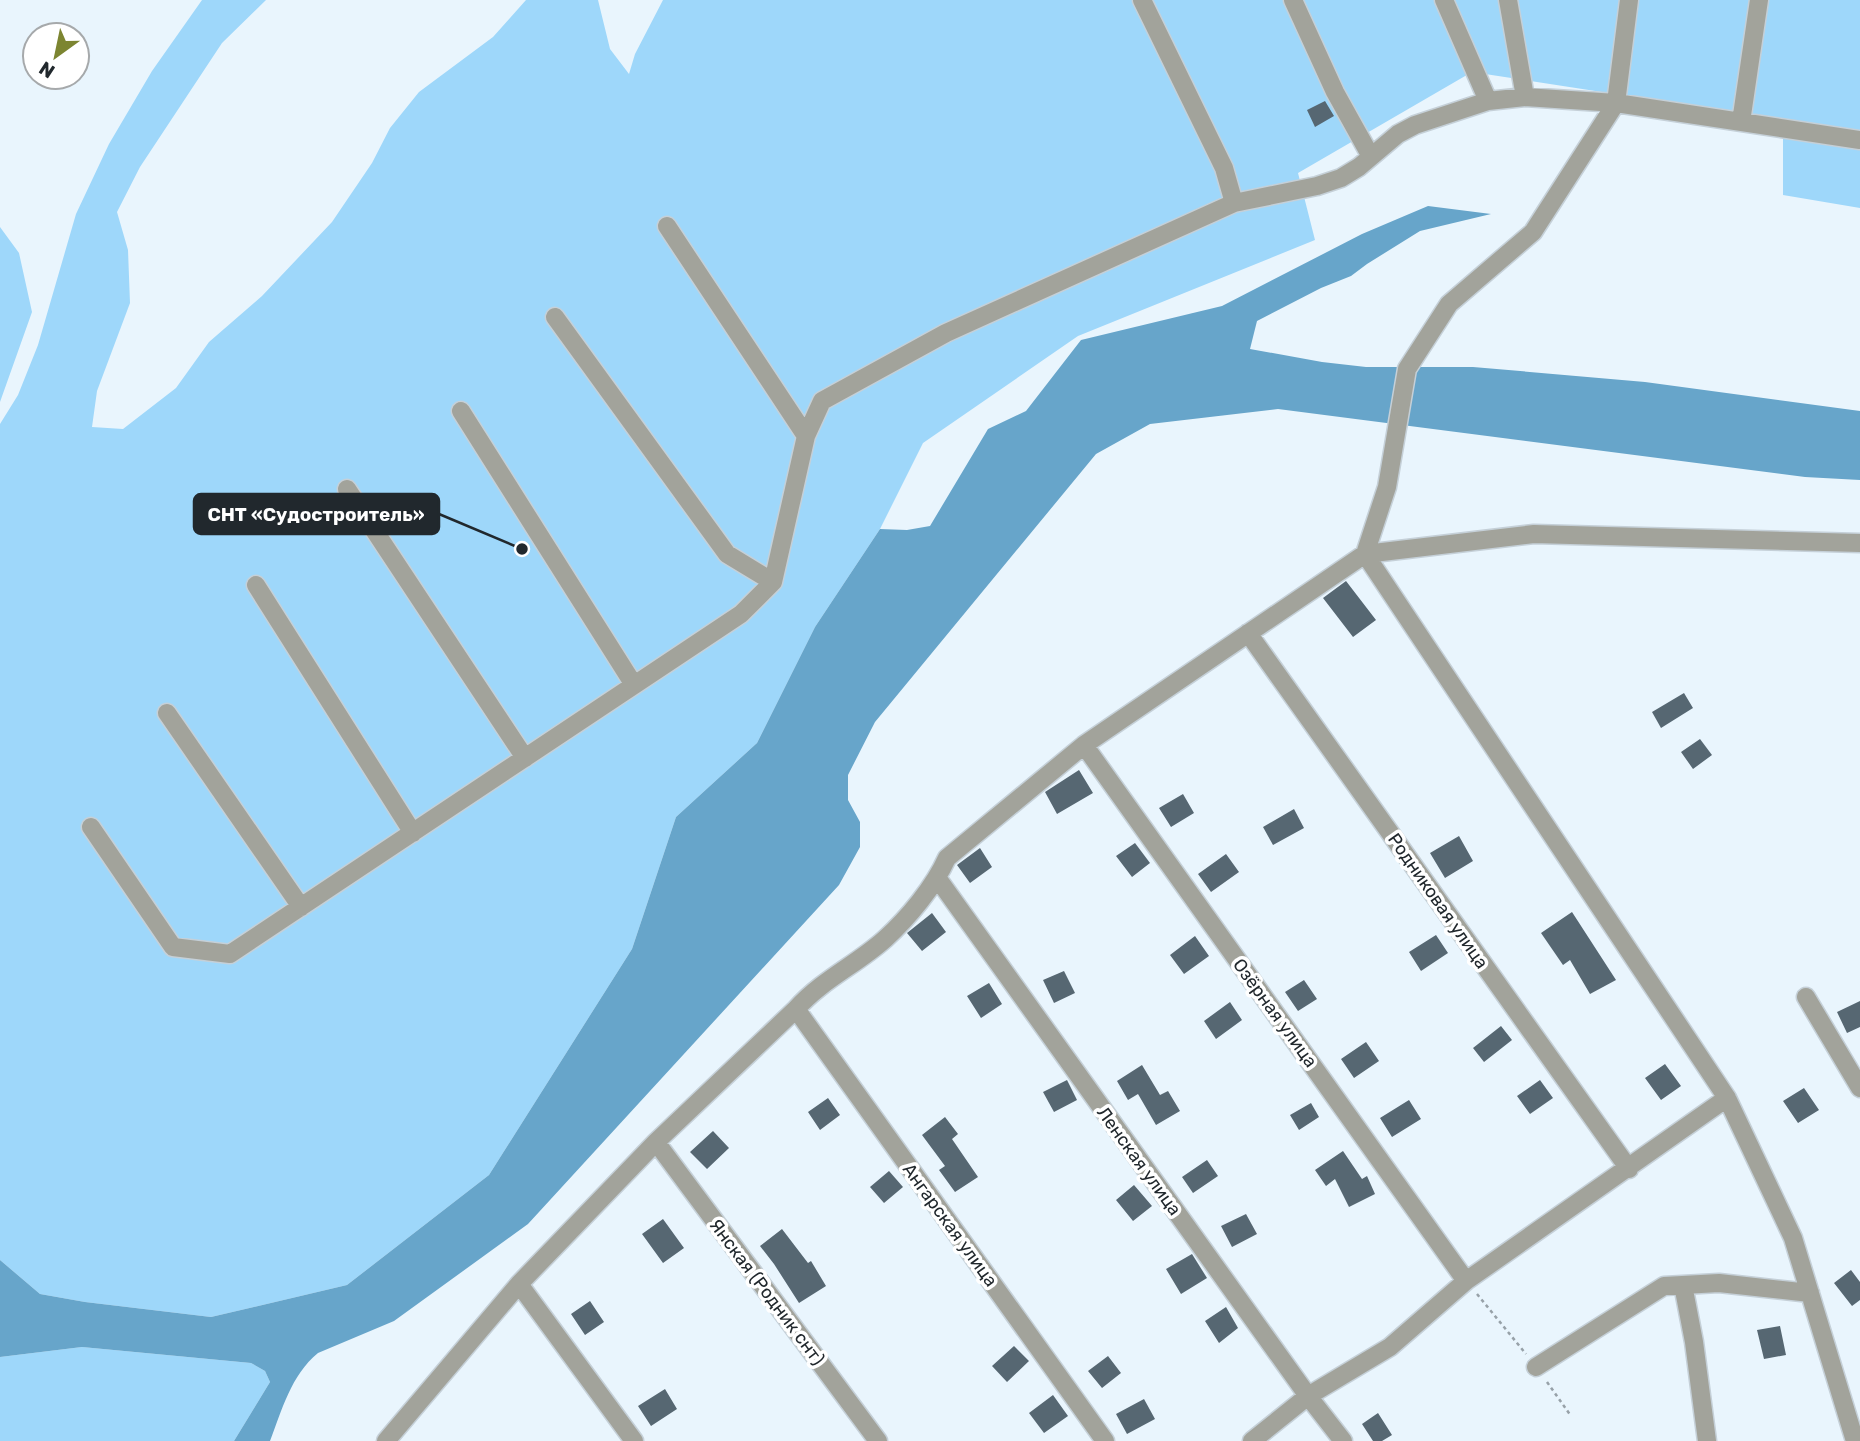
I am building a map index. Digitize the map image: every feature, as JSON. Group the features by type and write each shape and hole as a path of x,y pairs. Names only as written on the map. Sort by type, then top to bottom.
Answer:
{"street":[{"path":"1142,0 1224,169 1234,203"},
{"path":"1293,0 1335,92 1370,155"},
{"path":"1444,0 1488,101"},
{"path":"1508,0 1525,96"},
{"path":"1365,554 1387,487 1407,369 1449,304 1533,232 1616,103 1629,0"},
{"path":"1741,122 1759,0"},
{"path":"91,827 173,947 230,954 741,614 773,582 806,436 822,401 946,333 1234,203 1317,186 1341,178 1359,167 1398,134 1415,125 1488,101 1525,96 1616,103 1860,140"},
{"path":"667,226 806,436"},
{"path":"555,317 727,554 773,582"},
{"path":"461,411 634,685"},
{"path":"347,489 525,758"},
{"path":"389,1440 519,1284 656,1142 812,991 884,939 938,879 947,858 1084,745 1365,554 1534,534 1860,543"},
{"path":"1365,554 1727,1098 1793,1238 1855,1441"},
{"path":"256,585 413,833"},
{"name":"Родниковая улица","path":"1248,633 1629,1169"},
{"path":"167,713 301,907"},
{"name":"Озёрная улица","path":"1084,745 1466,1281"},
{"name":"Ленская улица","path":"938,879 1343,1441"},
{"path":"1806,997 1860,1088"},
{"name":"Ангарская улица","path":"796,1009 1105,1441"},
{"path":"1252,1441 1308,1396 1390,1347 1466,1281 1727,1098"},
{"name":"Янская (Родник снт)","path":"656,1142 878,1441"},
{"path":"1536,1367 1664,1286 1719,1283 1810,1293"},
{"path":"519,1284 634,1441"},
{"path":"1683,1285 1694,1342 1707,1441"}],"path":[{"path":"1466,1281 1536,1367 1571,1416"}],"shaded area":[{"path":"202,0 266,0 222,43 140,167 117,212 128,250 130,303 97,391 92,427 123,429 176,388 209,342 262,296 332,222 372,163 390,128 419,92 493,37 526,0 598,0 610,49 629,74 635,54 663,0 1860,0 1860,208 1783,195 1783,120 1472,72 1298,173 1315,240 1078,336 923,443 880,529 815,627 757,743 676,817 632,949 489,1175 347,1285 211,1317 85,1302 40,1294 0,1260 0,424 18,395 38,345 76,214 109,144 152,71"},
{"path":"1428,206 1491,214 1420,231 1351,276 1321,288 1257,321 1250,349 1366,367 1473,367 1645,382 1860,411 1860,480 1805,477 1278,409 1150,424 1096,454 875,722 848,775 848,800 860,822 860,847 839,885 528,1224 394,1321 318,1353 294,1382 270,1441 234,1441 270,1382 265,1371 251,1363 82,1347 0,1357 0,1260 40,1294 211,1317 347,1285 489,1175 632,949 676,817 757,743 815,627 880,529 907,530 930,526 988,429 1026,411 1081,340 1222,306 1362,234"},
{"path":"0,227 19,253 32,312 0,402"},
{"path":"82,1347 251,1363 265,1371 270,1382 234,1441 0,1441 0,1357"}],"building":[{"path":"1325,101 1334,116 1315,127 1307,110"},
{"path":"1346,581 1376,620 1353,637 1323,598"},
{"path":"1684,693 1693,708 1661,728 1652,712"},
{"path":"1700,739 1712,755 1693,769 1681,752"},
{"path":"1079,770 1093,793 1057,814 1045,792"},
{"path":"1183,794 1194,813 1171,827 1159,808"},
{"path":"1294,809 1304,828 1273,845 1263,827"},
{"path":"1459,836 1473,861 1445,878 1430,853"},
{"path":"1135,843 1150,863 1132,877 1116,856"},
{"path":"980,848 992,867 970,883 957,865"},
{"path":"1226,854 1239,872 1211,892 1198,874"},
{"path":"1572,912 1616,980 1590,994 1570,960 1563,965 1541,933"},
{"path":"932,913 946,932 922,951 907,933"},
{"path":"1436,935 1448,953 1421,971 1409,952"},
{"path":"1195,936 1209,956 1184,974 1170,955"},
{"path":"1064,971 1075,993 1054,1003 1043,980"},
{"path":"1304,980 1317,999 1298,1011 1285,992"},
{"path":"989,983 1002,1004 981,1018 967,996"},
{"path":"1860,1001 1860,1027 1847,1033 1837,1012"},
{"path":"1230,1002 1242,1020 1216,1039 1204,1021"},
{"path":"1501,1026 1512,1040 1484,1062 1473,1048"},
{"path":"1366,1042 1379,1061 1354,1078 1341,1059"},
{"path":"1665,1064 1681,1086 1661,1100 1645,1078"},
{"path":"1142,1065 1160,1095 1168,1091 1180,1111 1156,1125 1138,1094 1128,1100 1117,1081"},
{"path":"1067,1080 1077,1100 1054,1112 1043,1092"},
{"path":"1540,1080 1553,1098 1530,1114 1517,1096"},
{"path":"1804,1088 1819,1110 1798,1123 1783,1101"},
{"path":"828,1098 840,1115 820,1130 808,1112"},
{"path":"1409,1100 1421,1119 1392,1137 1380,1118"},
{"path":"1311,1103 1319,1117 1299,1130 1290,1115"},
{"path":"945,1117 958,1134 952,1139 978,1177 955,1192 939,1170 945,1166 922,1135"},
{"path":"713,1131 729,1148 707,1169 690,1152"},
{"path":"1343,1151 1362,1179 1367,1176 1375,1194 1349,1207 1335,1179 1326,1186 1315,1170"},
{"path":"1207,1160 1218,1176 1193,1193 1182,1177"},
{"path":"889,1171 903,1187 884,1203 870,1187"},
{"path":"1134,1185 1152,1206 1133,1221 1116,1200"},
{"path":"1246,1214 1257,1234 1232,1247 1221,1226"},
{"path":"663,1219 684,1248 663,1263 642,1234"},
{"path":"782,1229 808,1263 811,1261 826,1286 799,1303 760,1246"},
{"path":"1192,1254 1207,1278 1181,1294 1166,1269"},
{"path":"1851,1270 1860,1282 1860,1300 1852,1306 1834,1283"},
{"path":"590,1301 604,1322 585,1335 571,1314"},
{"path":"1226,1307 1238,1328 1219,1343 1205,1321"},
{"path":"1780,1326 1786,1355 1764,1359 1757,1330"},
{"path":"1014,1346 1029,1361 1007,1382 992,1366"},
{"path":"1108,1356 1121,1373 1102,1388 1088,1371"},
{"path":"665,1389 677,1409 651,1426 638,1406"},
{"path":"1053,1395 1068,1416 1044,1433 1029,1413"},
{"path":"1144,1399 1155,1419 1127,1434 1116,1414"},
{"path":"1378,1413 1392,1435 1382,1441 1373,1441 1362,1424"}],"place":[{"name":"СНТ «Судостроитель»","path":"522,549"}]}
